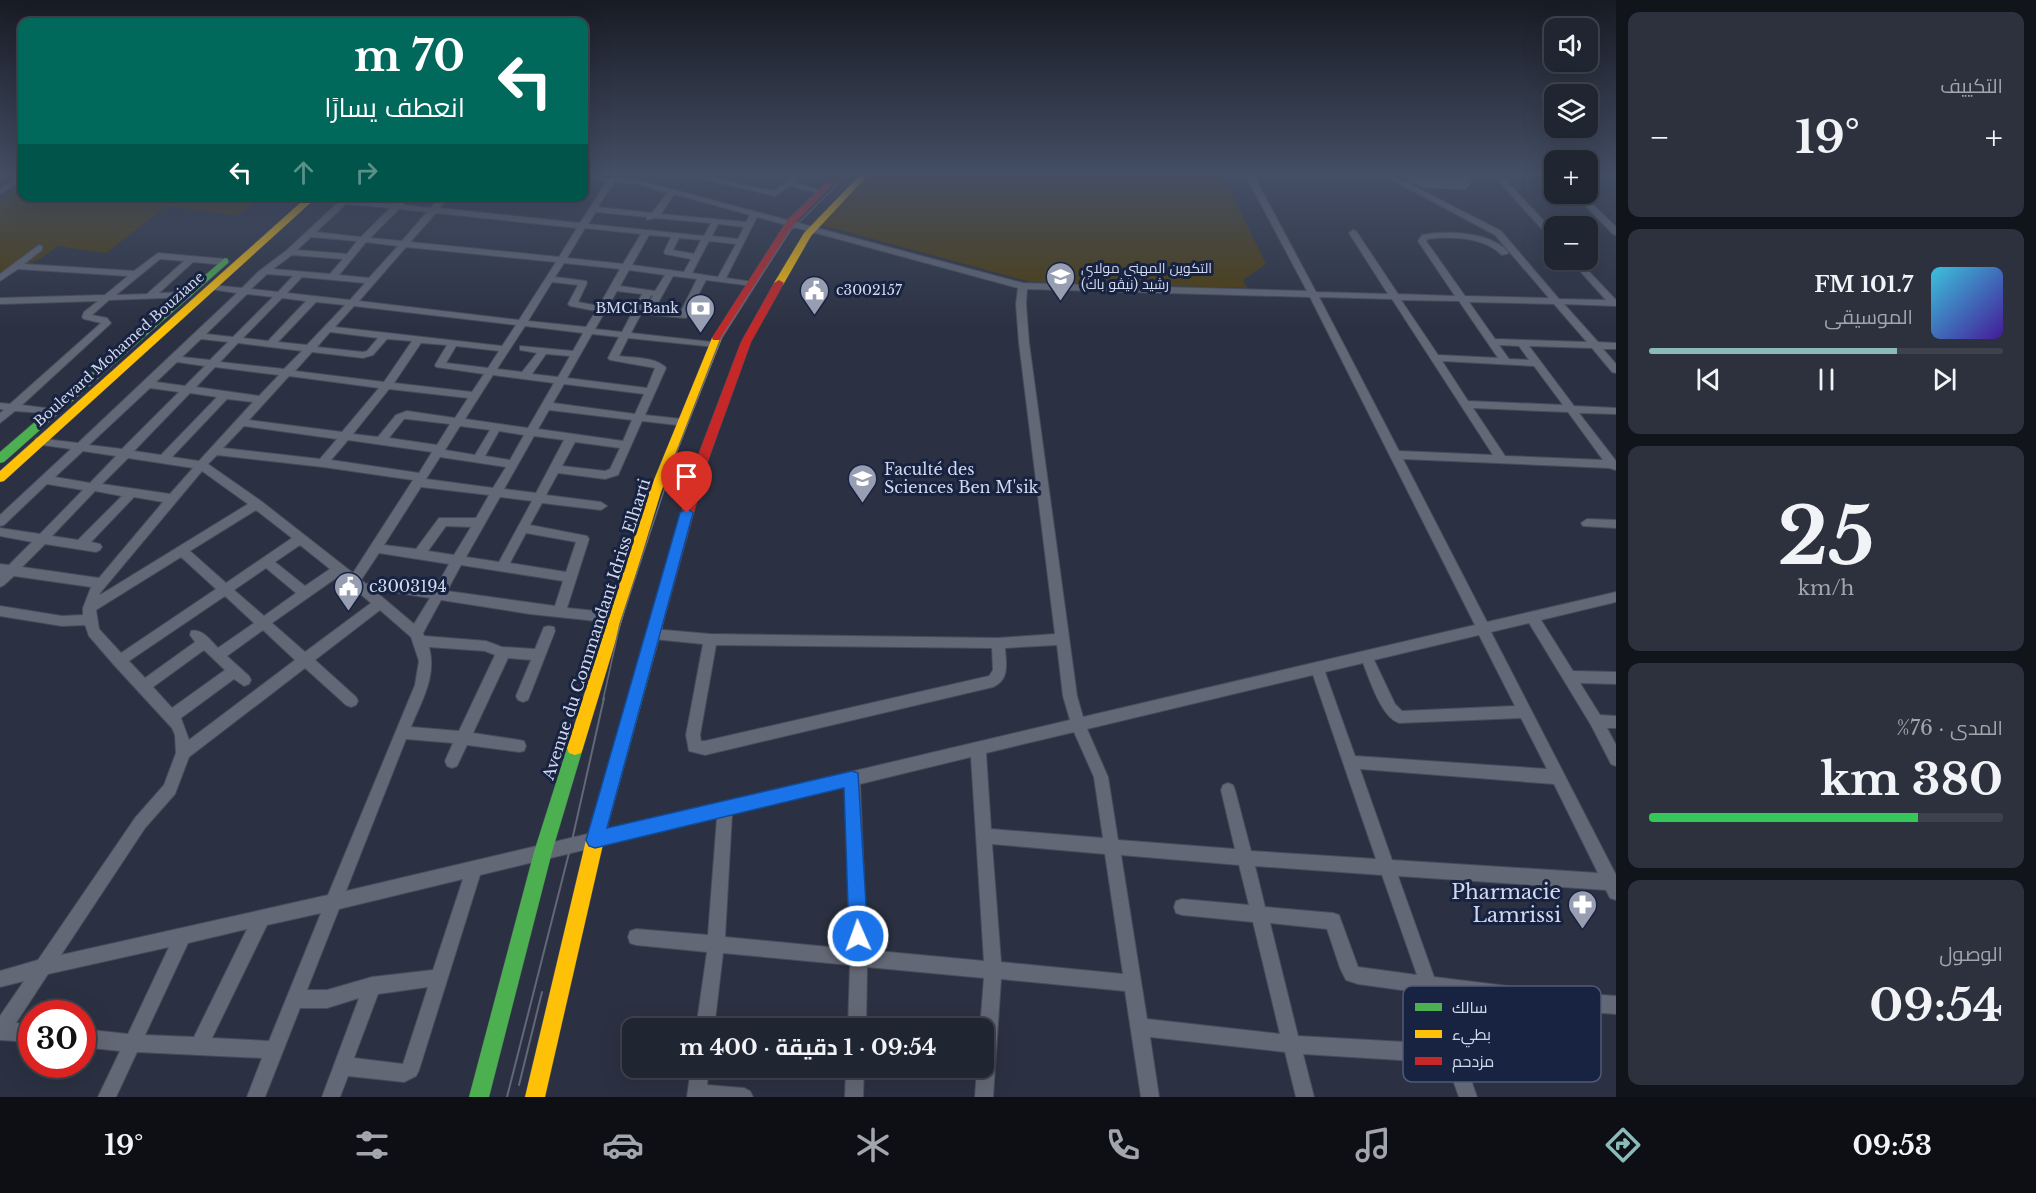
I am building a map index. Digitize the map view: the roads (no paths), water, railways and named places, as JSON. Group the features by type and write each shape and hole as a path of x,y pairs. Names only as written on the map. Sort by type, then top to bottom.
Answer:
{"main road":[{"name":"Boulevard Mohamed Bouziane","path":"0,459 263,227"},
{"name":"Boulevard Mohamed Bouziane","path":"0,478 279,227"},
{"name":"Avenue du Commandant Idriss Elharti","path":"478,1097 543,852 655,492 712,345 787,227"},
{"path":"536,1097 595,840 703,458 746,342 813,228"}],"street":[{"path":"0,522 199,336 265,271 317,227"},
{"path":"333,277 376,227"},
{"path":"18,1032 0,1030 140,823 170,789 183,753 182,735 171,717 94,632 88,614 101,583 201,465 372,281 419,227"},
{"path":"359,585 375,548 418,479 506,349 581,227"},
{"path":"601,227 741,242"},
{"path":"418,637 438,595 628,267 645,227"},
{"path":"687,275 712,227"},
{"path":"721,280 749,227"},
{"path":"1277,227 1613,887"},
{"path":"1489,227 1537,278 1616,370"},
{"path":"813,228 1023,286 1615,303"},
{"path":"1353,233 1501,459"},
{"path":"310,234 628,267 750,284"},
{"path":"676,235 668,252 696,257"},
{"path":"1506,362 1422,239 1433,236 1493,241 1523,274 1537,278"},
{"path":"0,278 39,248"},
{"path":"290,252 349,257"},
{"path":"0,419 104,327 106,321 90,318 87,314 158,256 225,262"},
{"path":"149,297 192,258"},
{"path":"16,266 134,274"},
{"path":"1584,270 1615,303"},
{"path":"265,271 372,281"},
{"path":"555,469 611,475 640,417 661,366 613,358 625,335 659,294 670,273"},
{"path":"0,582 6,569 43,538 127,454 300,274"},
{"path":"643,312 684,315 703,277"},
{"path":"549,279 583,283 573,304 603,309"},
{"path":"1023,286 1021,304 1024,343 1070,696 1078,724 1101,777 1150,1097"},
{"path":"213,287 712,345"},
{"path":"615,288 659,294"},
{"path":"643,312 648,292"},
{"path":"0,301 186,295"},
{"path":"270,345 314,298"},
{"path":"328,329 506,349"},
{"path":"199,336 367,355 385,335"},
{"path":"324,463 387,385 419,339"},
{"path":"454,342 440,365 651,392"},
{"path":"1492,342 1616,346"},
{"path":"1522,343 1614,467"},
{"path":"523,348 577,354"},
{"path":"525,376 543,351"},
{"path":"174,358 286,374 475,396"},
{"path":"1435,358 1536,363"},
{"path":"148,384 261,400"},
{"path":"164,459 225,395"},
{"path":"1464,404 1616,411"},
{"path":"0,406 53,412"},
{"path":"547,406 682,423"},
{"path":"381,441 403,416 627,445"},
{"path":"241,422 381,441 514,464"},
{"path":"478,459 496,428"},
{"path":"502,567 571,438"},
{"path":"40,441 201,465 257,504 380,603 418,637 426,661 422,685 256,1097"},
{"path":"214,451 324,463 496,494 601,506"},
{"path":"1393,455 1501,459 1614,467"},
{"path":"46,480 172,499"},
{"path":"81,544 130,493"},
{"path":"0,611 62,621 88,614 257,504"},
{"path":"419,555 443,521 479,524"},
{"path":"1587,523 1616,524"},
{"path":"523,528 583,539 559,612"},
{"path":"0,532 96,547"},
{"path":"119,661 300,539"},
{"path":"375,548 570,577"},
{"path":"182,551 351,701"},
{"path":"266,562 305,593"},
{"path":"6,569 101,583"},
{"path":"217,656 339,569"},
{"path":"359,585 379,585 559,612 615,618"},
{"path":"0,980 43,967 333,902 1616,598"},
{"path":"183,753 380,603"},
{"path":"1532,617 1596,721 1616,759"},
{"path":"523,696 549,631"},
{"path":"653,634 711,639 998,643 1062,639"},
{"path":"418,637 486,646 501,652 539,655"},
{"path":"143,687 200,639 239,675 171,717"},
{"path":"711,639 693,735 694,746 705,748 993,681 1000,671 998,643"},
{"path":"452,761 502,657 501,652"},
{"path":"1366,656 1390,708 1399,717 1524,712"},
{"path":"1317,668 1430,986"},
{"path":"1569,676 1616,678"},
{"path":"1596,721 1616,722"},
{"path":"402,733 519,746"},
{"path":"978,748 993,971 984,1097"},
{"path":"1350,762 1557,777"},
{"path":"852,778 860,958 857,1018"},
{"path":"1228,790 1305,1097"},
{"path":"706,1018 716,944 725,809"},
{"path":"984,836 1613,887"},
{"path":"342,1066 404,1072 410,1070 474,868"},
{"path":"1182,907 1333,921 1352,974 1424,986"},
{"path":"199,1046 262,917"},
{"path":"107,1097 184,934"},
{"path":"636,937 1133,983"},
{"path":"295,999 327,999 372,986 441,977"},
{"path":"331,1097 372,986"},
{"path":"1601,1004 1616,1005"},
{"path":"1139,1027 1291,1044 1403,1051"},
{"path":"96,1040 132,1044 275,1050"},
{"path":"699,1078 697,1095 744,1097"},
{"path":"854,1097 855,1078"},
{"path":"1462,1082 1468,1097"}],"tram line":[{"path":"603,700 620,624 677,451 721,338 794,227"},
{"path":"507,1097 571,845 604,698"},
{"path":"519,1085 542,992"}],"place":[{"name":"التكوين المهني مولاي رشيد (نيڤو باك)","path":"1060,302"},
{"name":"c3002157","path":"815,316"},
{"name":"BMCI Bank","path":"700,334"},
{"name":"Faculté des Sciences Ben M'sik","path":"863,504"},
{"name":"c3003194","path":"348,612"},
{"name":"Pharmacie Lamrissi","path":"1582,930"}]}
